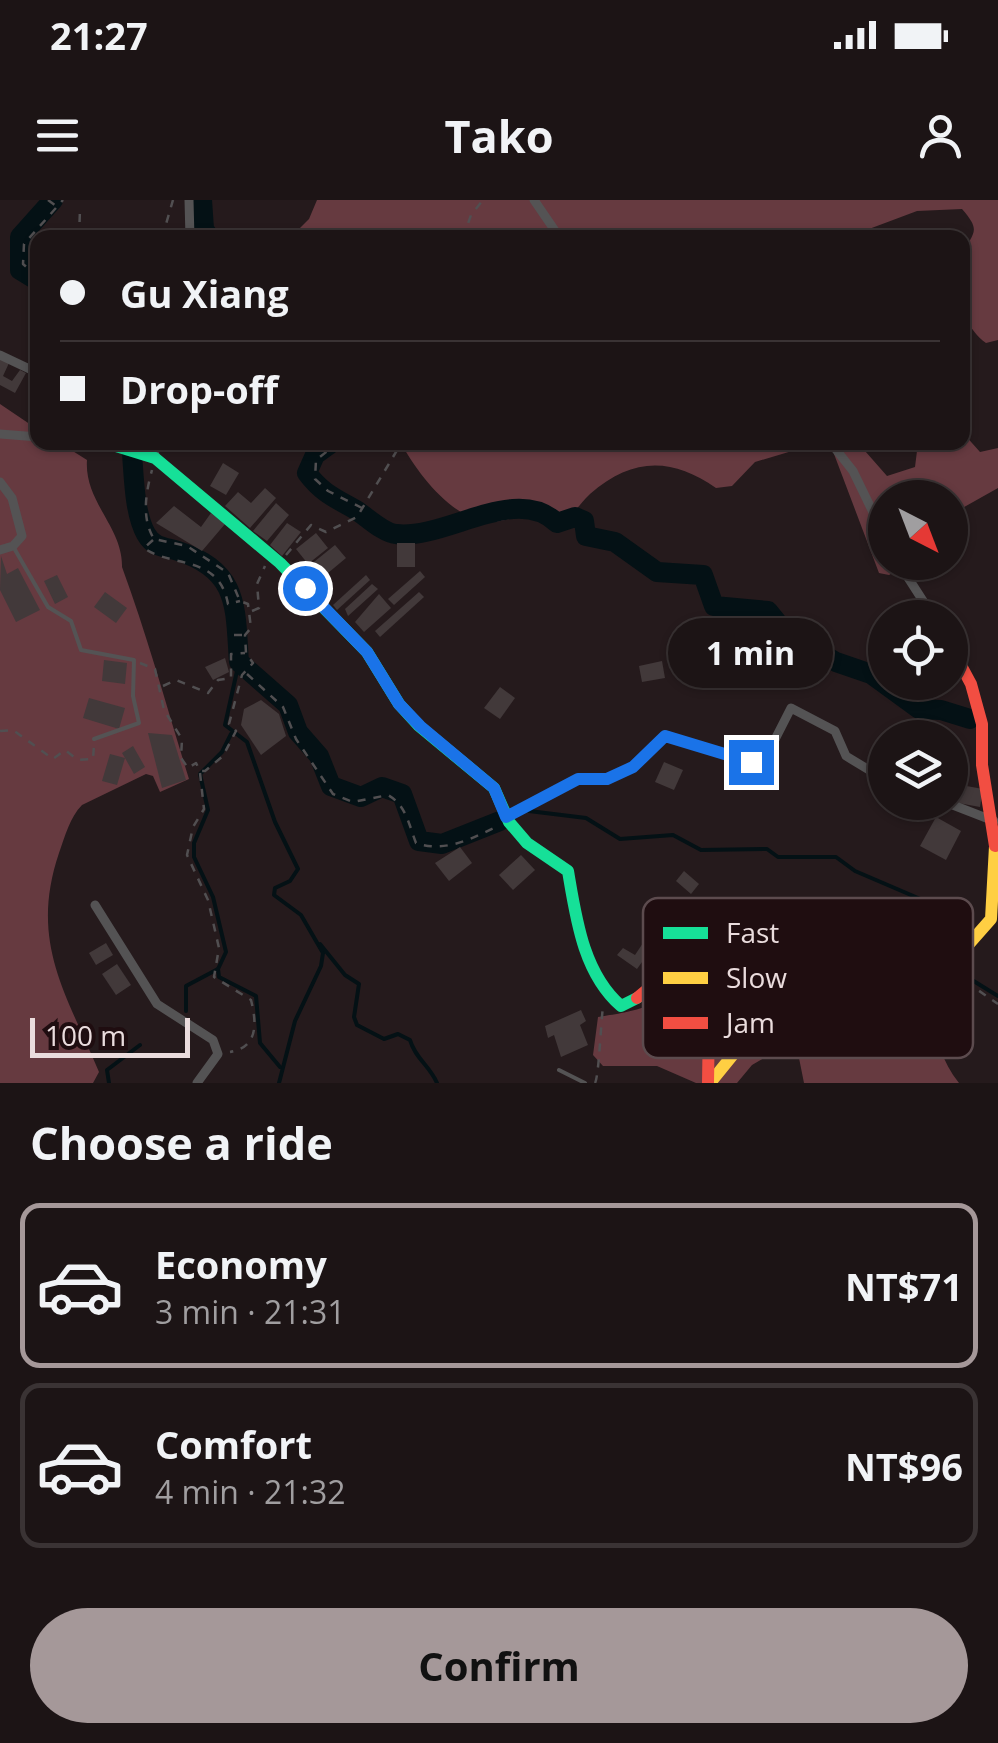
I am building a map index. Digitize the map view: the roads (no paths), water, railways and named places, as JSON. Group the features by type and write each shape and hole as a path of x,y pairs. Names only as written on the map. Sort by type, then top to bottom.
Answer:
{"street":[{"path":"189,200 190,230"},
{"path":"534,200 555,230"},
{"path":"0,355 30,369"},
{"path":"0,434 30,436"},
{"path":"131,450 155,458 280,563 367,652 399,704 494,788 508,819 527,843 568,871 573,904 603,991 621,1006 637,1003 643,996"},
{"path":"154,450 155,458"},
{"path":"836,450 868,503"},
{"path":"0,482 21,520 22,536 13,546 0,550"},
{"path":"968,678 982,724 982,765 994,822 997,874 992,920 973,939"},
{"path":"508,819 578,779 607,779 633,767 665,736 744,761 764,760 792,708 834,731 846,756 868,769"},
{"path":"968,811 994,822"},
{"path":"95,904 157,1004 214,1040 218,1054 198,1083"},
{"path":"709,1083 730,1058"}],"lane":[{"path":"13,546 48,606 71,621 81,650 134,660 133,696 139,723 94,739"},
{"path":"559,1070 585,1083"}],"waterway":[{"path":"30,276 20,270 20,237 53,200"},
{"path":"202,200 205,230"},
{"path":"132,450 136,502 146,534 156,544 198,559 223,581 234,608 239,662 288,705 298,732 319,756 331,786 361,797 382,787 402,794 419,841 442,844 500,821"},
{"path":"322,450 315,455 307,473 324,490 386,531 416,534 501,510 540,512 557,523 575,517 584,521 586,536 615,542 657,572 703,575 714,606 768,611 785,632 836,662 871,674 919,709 941,710 970,719"},
{"path":"239,662 225,725 247,742 275,822 298,869 290,881 275,888 274,895 301,915 323,953 321,966 295,1021 279,1083"},
{"path":"186,1011 186,986 218,969 226,952 213,897 194,857 194,843 208,810 200,774 222,752 231,734"},
{"path":"529,811 586,818 620,839 673,835 701,850 767,849 778,857 836,857 855,871 918,898"},
{"path":"320,944 345,975 359,984 354,1017 357,1025 384,1039 398,1034 410,1040 437,1083"},
{"path":"218,969 219,977 256,996 260,1043 280,1067"},
{"path":"973,981 998,996"},
{"path":"109,1083 107,1070 140,1045"}]}
